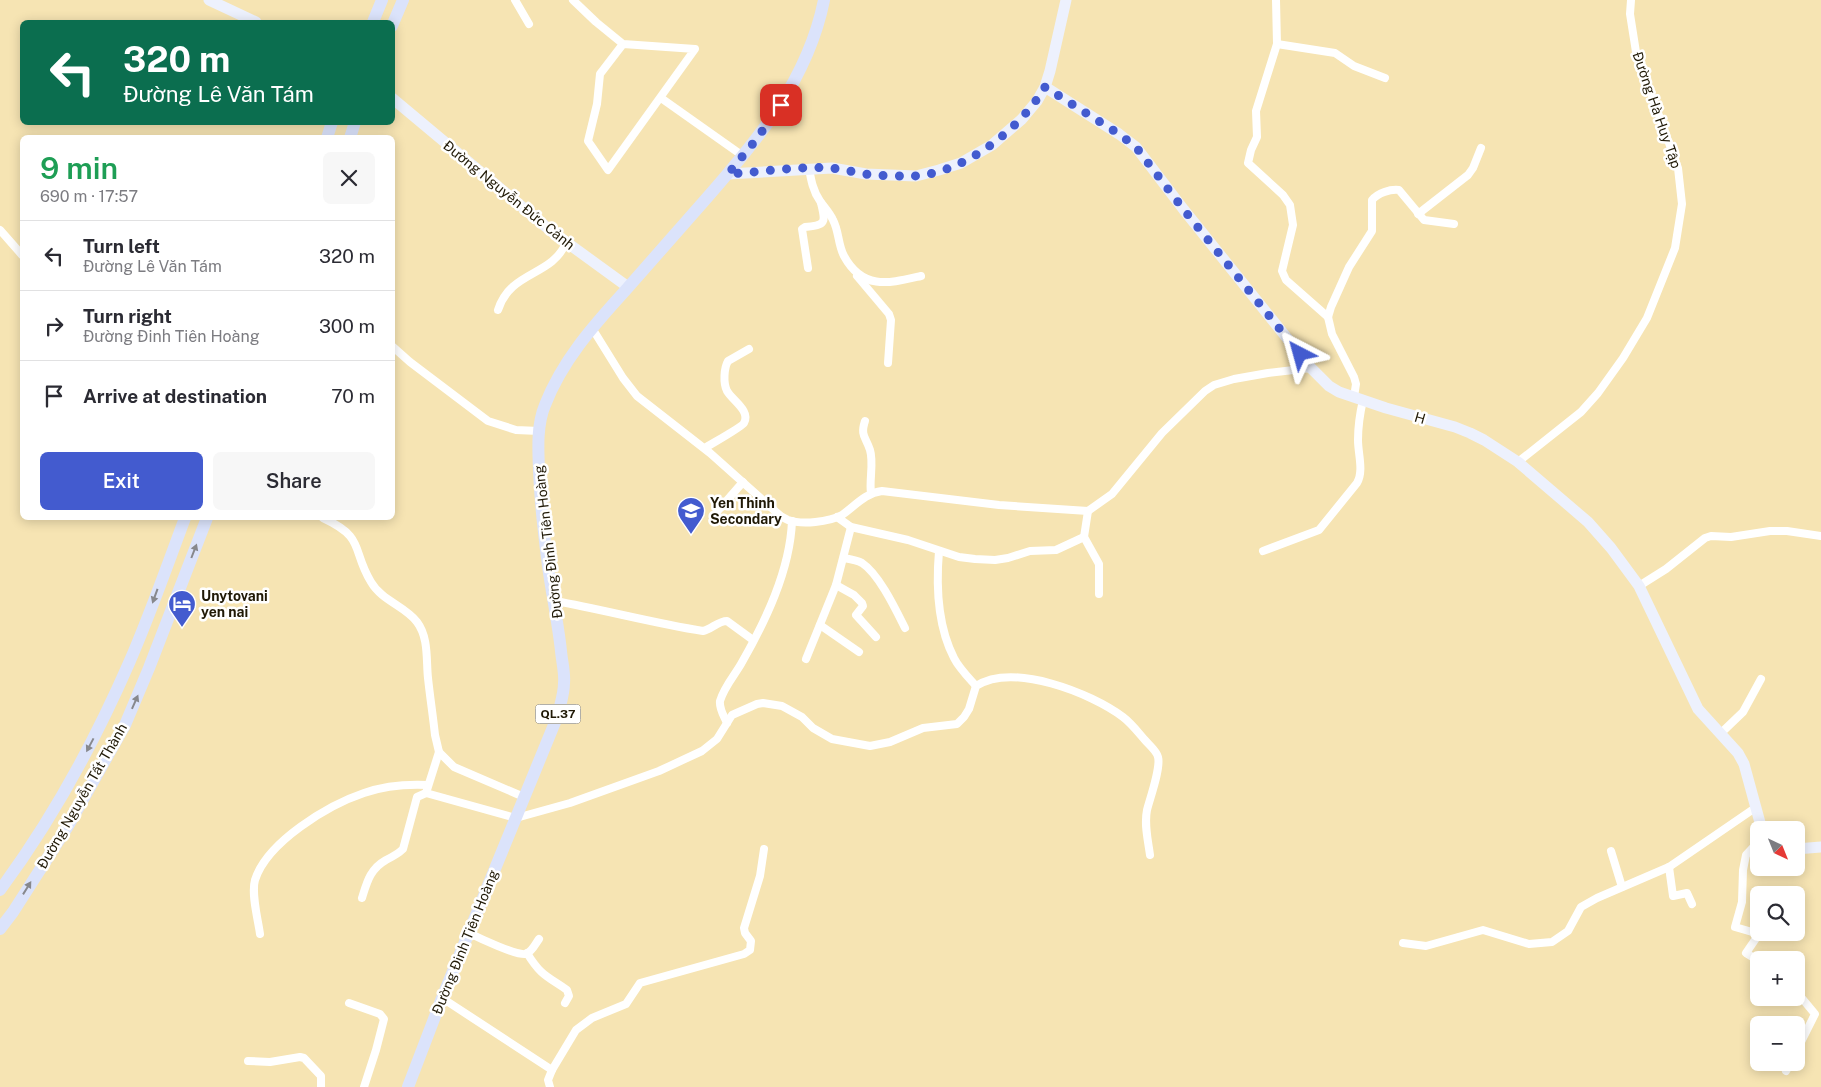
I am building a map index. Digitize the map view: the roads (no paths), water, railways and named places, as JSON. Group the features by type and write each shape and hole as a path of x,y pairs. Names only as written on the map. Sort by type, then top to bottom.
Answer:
{"main road":[{"path":"374,20 382,0"},
{"path":"395,20 403,0"},
{"name":"Đường Đinh Tiên Hoàng","path":"408,1087 442,998 558,715 562,700 564,683 539,481 539,431 544,407 552,387 592,328 728,174 781,105 816,36 824,0"},
{"name":"Đường Nguyễn Tất Thành","path":"0,890 42,830 70,784 113,699 144,626 184,520"},
{"name":"Đường Nguyễn Tất Thành","path":"0,929 68,826 108,757 137,696 206,520"},
{"path":"144,626 162,634"}],"street":[{"path":"209,0 238,18"},
{"path":"515,0 529,24"},
{"path":"573,0 623,44 695,49 608,170 588,141 597,104 600,74 623,44"},
{"path":"728,174 832,168 866,174 916,176 961,163 992,145 1022,119 1045,87 1066,0"},
{"path":"1276,0 1277,44 1256,111 1256,137 1248,163 1283,195 1290,205 1293,225 1282,271 1286,280 1328,317"},
{"name":"Đường Hà Huy Tập","path":"1518,462 1581,412 1598,393 1623,358 1646,318 1675,248 1682,204 1678,168 1636,52 1630,14 1631,0"},
{"path":"1277,44 1335,52 1354,66 1385,78"},
{"name":"H","path":"1045,87 1136,147 1184,210 1320,378 1339,392 1470,433 1518,462 1588,522 1611,548 1639,586 1698,709 1738,752 1744,764 1759,821"},
{"path":"661,98 743,156"},
{"name":"Đường Nguyễn Đức Cảnh","path":"395,100 566,243 628,287"},
{"path":"1418,214 1468,175 1481,148"},
{"path":"809,168 814,191 832,219 844,256 861,281 889,314 888,363"},
{"path":"1263,551 1319,530 1357,483 1360,476 1359,415 1356,384 1332,334 1328,317 1349,268 1372,231 1371,205 1375,196 1391,190 1399,190 1418,214 1427,222 1454,224"},
{"path":"808,268 802,229 822,224 824,220 820,201"},
{"path":"0,230 20,253"},
{"path":"498,310 502,298 510,288 552,262 563,250 566,243"},
{"path":"854,270 865,278 880,283 891,283 921,276"},
{"path":"592,328 623,378 637,396 705,448 775,512 785,519 792,521 824,521 837,517 871,494 882,491 999,505 1088,511 1112,494 1162,433 1205,390 1234,379 1311,368"},
{"path":"395,349 488,421 516,430 539,431"},
{"path":"705,448 739,428 744,423 746,418 743,410 727,391 725,372 728,361 749,349"},
{"path":"865,420 863,434 871,457 871,494"},
{"path":"715,514 743,482"},
{"path":"1088,511 1084,537 1099,564 1099,594"},
{"path":"837,517 851,527 908,540 959,557 1002,559 1030,551 1056,550 1084,537"},
{"path":"327,520 350,534 357,544 365,569 374,586 388,600 412,616 423,631 435,735 439,752 427,789 416,796 403,849 383,862 370,874 362,898"},
{"path":"727,723 720,709 720,703 772,601 788,550 792,521"},
{"path":"806,659 836,585 851,527"},
{"path":"1639,586 1666,569 1705,538 1711,536 1731,537 1770,531 1787,531 1821,536"},
{"path":"939,551 938,603 947,639 955,660 976,686"},
{"path":"844,558 862,563 870,571 894,606 905,628"},
{"path":"836,585 854,595 862,603 856,615 876,637"},
{"path":"555,601 646,621 703,631 711,629 720,622 727,621 753,640"},
{"path":"820,625 859,652"},
{"path":"976,686 1004,677 1044,681 1077,692 1125,718 1158,756 1158,765 1146,823 1150,856"},
{"path":"1720,734 1743,712 1762,679"},
{"path":"260,934 254,887 256,879 275,849 301,826 343,801 366,792 412,784 516,818 570,803 668,767 710,746 720,736 732,715 763,703 782,706 802,717 813,728 832,739 862,745 883,744 923,728 957,724 969,709 976,686"},
{"path":"439,752 454,767 524,797"},
{"path":"1403,943 1426,946 1484,930 1529,944 1552,942 1568,930 1581,907 1670,866 1755,808"},
{"path":"1805,848 1821,847"},
{"path":"550,1087 548,1080 552,1070 576,1030 592,1018 626,1004 640,984 744,954 750,950 751,941 744,928 760,876 764,850"},
{"path":"1750,851 1746,855 1743,870 1742,902 1735,927 1759,934 1746,953 1750,955"},
{"path":"1611,852 1622,887"},
{"path":"1670,866 1674,896 1687,894 1692,904"},
{"path":"469,933 493,944 527,954 545,977 567,990 569,996 565,1003"},
{"path":"527,954 539,939"},
{"path":"442,998 552,1070"},
{"path":"1805,1002 1815,1014 1805,1034"},
{"path":"349,1003 380,1014 384,1019 364,1087"},
{"path":"248,1061 270,1062 296,1057 304,1058 321,1076 321,1087"}],"place":[{"name":"Yen Thinh Secondary","path":"691,535"},
{"name":"Unytovani yen nai","path":"182,628"}]}
